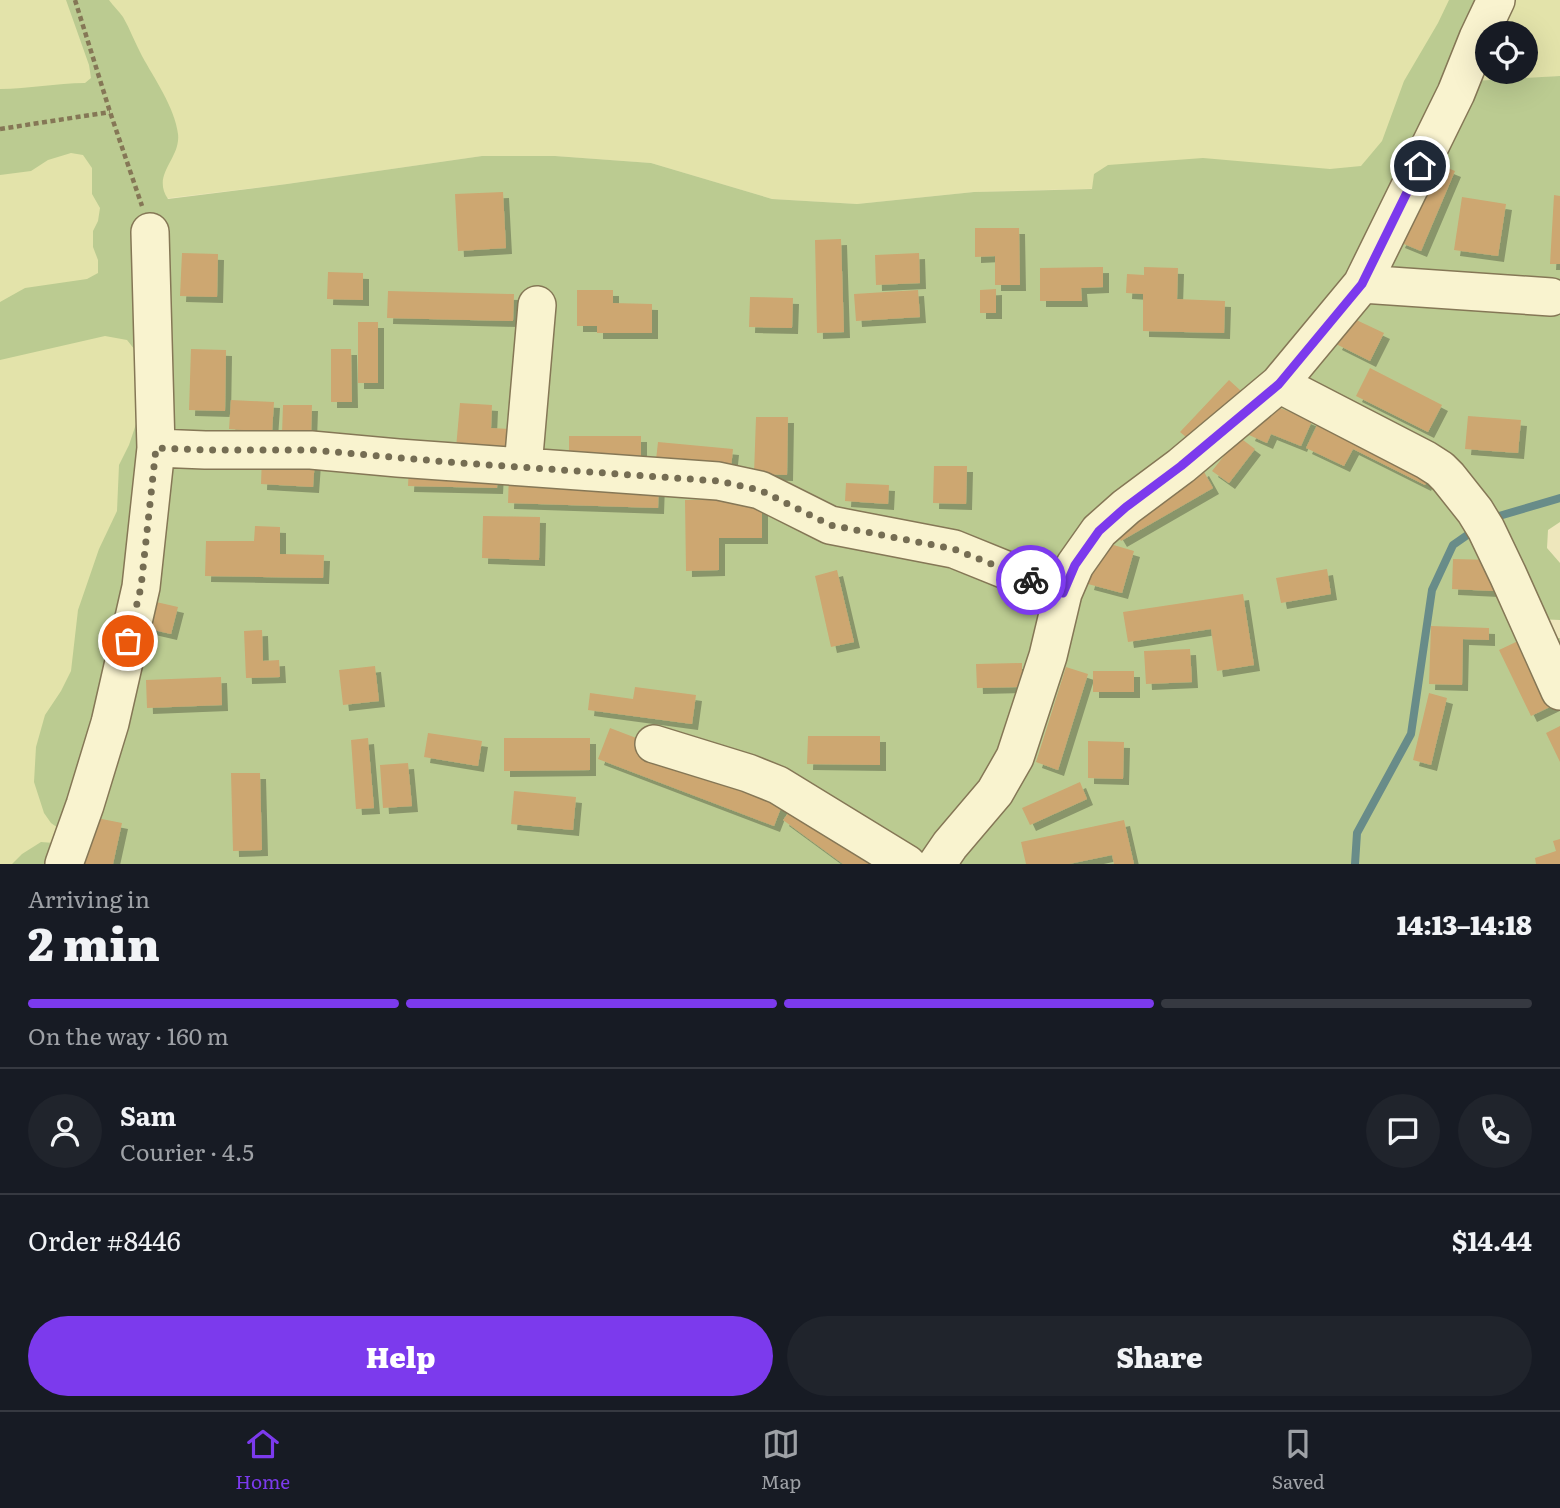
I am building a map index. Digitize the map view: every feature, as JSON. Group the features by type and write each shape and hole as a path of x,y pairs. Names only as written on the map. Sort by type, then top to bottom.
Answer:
{"lane":[{"path":"937,864 995,792 1015,757 1048,656 1063,593 1075,565 1099,531 1126,507 1181,466 1279,384 1362,284 1456,93 1496,0"},
{"path":"64,864 110,723 141,587 156,448 150,232"},
{"path":"1362,284 1551,297"},
{"path":"523,467 537,305"},
{"path":"1279,384 1433,464 1448,477 1486,529 1560,691"},
{"path":"156,448 312,450 718,481 760,490 830,525 954,549 1063,593"},
{"path":"654,744 748,772 778,785 906,864"}],"path":[{"path":"75,0 150,232"},
{"path":"0,129 110,112"}],"green space":[{"path":"0,0 1560,0 1560,76 1538,77 1538,21 1475,21 1475,81 1449,83 1381,233 1272,184 974,192 857,204 772,199 651,163 555,156 482,156 153,200 160,451 58,864 0,864"},
{"path":"66,0 109,0 123,17 163,94 173,114 178,134 178,143 164,174 164,190 168,199 482,156 555,156 651,163 772,199 857,204 974,192 1092,189 1094,174 1108,165 1203,158 1330,169 1361,166 1382,141 1404,81 1449,0 1509,0 1500,21 1475,21 1475,84 1538,84 1538,77 1560,76 1560,522 1548,530 1547,548 1560,563 1560,620 1536,619 1552,639 1560,638 1560,864 12,864 41,842 54,843 61,830 51,823 44,813 34,782 36,747 45,715 71,671 78,610 99,549 117,511 119,465 139,415 139,355 127,340 105,336 0,360 0,302 25,288 87,279 98,273 93,231 100,208 92,194 92,168 83,155 71,153 48,160 31,171 0,175 0,89 85,83 91,78"}],"building":[{"path":"1433,162 1455,171 1421,251 1399,242"},
{"path":"503,192 506,248 458,251 455,194"},
{"path":"1554,195 1560,196 1560,264 1550,264"},
{"path":"1462,197 1506,204 1498,256 1454,250"},
{"path":"975,228 1019,228 1020,285 995,285 995,256 975,257"},
{"path":"841,239 844,332 817,333 815,240"},
{"path":"182,253 218,254 217,297 180,296"},
{"path":"919,253 920,283 876,285 875,255"},
{"path":"1103,267 1103,287 1081,288 1082,301 1040,301 1040,268"},
{"path":"1144,267 1178,268 1177,299 1225,301 1224,333 1143,331 1143,294 1126,293 1127,274 1144,275"},
{"path":"328,272 363,273 363,300 327,299"},
{"path":"996,289 996,313 980,313 980,290"},
{"path":"577,290 613,290 613,303 652,304 652,333 597,333 597,326 577,326"},
{"path":"918,290 920,317 856,321 854,294"},
{"path":"388,291 514,294 513,321 387,318"},
{"path":"750,297 793,298 792,328 749,327"},
{"path":"1350,317 1384,333 1370,361 1336,344"},
{"path":"358,322 378,322 378,383 358,383"},
{"path":"191,349 226,350 225,411 189,410"},
{"path":"331,349 351,349 352,402 331,402"},
{"path":"1370,368 1442,405 1428,432 1356,396"},
{"path":"1229,380 1241,391 1192,442 1180,432"},
{"path":"231,400 274,402 272,432 229,429"},
{"path":"1263,401 1312,421 1301,446 1271,434 1267,443 1249,435"},
{"path":"460,403 492,405 491,428 512,429 511,452 456,448"},
{"path":"283,405 312,405 311,434 282,434"},
{"path":"1468,416 1521,420 1518,453 1465,449"},
{"path":"756,417 788,417 787,475 754,474"},
{"path":"1321,417 1434,467 1425,485 1353,449 1344,466 1306,448"},
{"path":"569,436 641,436 641,456 569,456"},
{"path":"1239,437 1255,449 1229,483 1212,471"},
{"path":"658,442 733,449 731,468 656,460"},
{"path":"262,456 315,459 313,487 261,484"},
{"path":"409,466 498,469 497,488 408,486"},
{"path":"934,466 967,466 966,504 933,503"},
{"path":"1203,470 1213,488 1121,541 1111,524"},
{"path":"509,473 659,479 658,508 508,503"},
{"path":"846,483 889,485 888,504 845,501"},
{"path":"762,499 762,538 719,538 719,570 686,571 685,500"},
{"path":"483,516 540,517 539,560 482,558"},
{"path":"255,526 280,527 280,554 324,555 323,578 205,576 206,541 254,541"},
{"path":"1100,541 1134,551 1122,593 1088,584"},
{"path":"1453,559 1494,560 1493,591 1452,589"},
{"path":"1327,569 1331,594 1281,603 1276,578"},
{"path":"837,570 854,642 831,647 815,576"},
{"path":"1243,594 1254,665 1217,671 1211,629 1128,642 1123,612"},
{"path":"152,601 178,607 171,634 145,628"},
{"path":"1431,626 1489,628 1489,640 1463,639 1462,685 1429,684"},
{"path":"262,630 263,661 279,660 280,677 246,678 244,631"},
{"path":"1531,635 1560,702 1531,716 1499,650"},
{"path":"1190,649 1192,682 1146,684 1144,651"},
{"path":"1022,663 1022,687 977,688 976,664"},
{"path":"375,666 379,701 343,705 339,670"},
{"path":"1066,667 1088,674 1058,770 1036,762"},
{"path":"1093,671 1134,671 1134,692 1093,692"},
{"path":"221,677 222,705 147,708 146,680"},
{"path":"635,687 696,695 692,724 588,710 590,693 633,699"},
{"path":"1429,693 1447,698 1431,765 1413,760"},
{"path":"1560,726 1560,762 1546,733"},
{"path":"610,728 786,795 774,826 598,759"},
{"path":"428,733 482,741 478,766 424,757"},
{"path":"808,736 880,736 880,765 807,764"},
{"path":"368,738 374,808 356,809 351,740"},
{"path":"504,738 590,738 590,770 504,771"},
{"path":"1088,741 1124,742 1123,779 1088,778"},
{"path":"408,763 412,806 383,808 380,765"},
{"path":"231,773 260,773 262,850 233,851"},
{"path":"1080,782 1087,799 1030,825 1022,808"},
{"path":"514,791 576,797 573,830 511,824"},
{"path":"797,802 883,864 843,864 783,820"},
{"path":"92,817 122,823 113,864 81,864"},
{"path":"1124,820 1134,864 1114,864 1112,855 1069,864 1026,864 1021,842"},
{"path":"1560,839 1560,864 1536,864 1535,858 1556,851 1553,841"}],"waterway":[{"path":"1489,519 1560,498"},
{"path":"1355,864 1357,833 1411,734 1432,590 1453,545 1476,529"}],"way so far":[{"path":"128,641 141,587 156,448 312,450 718,481 760,490 830,525 954,549 1031,580"}],"route":[{"path":"1031,580 1063,593 1075,565 1099,531 1279,384 1362,284 1420,166"}]}
